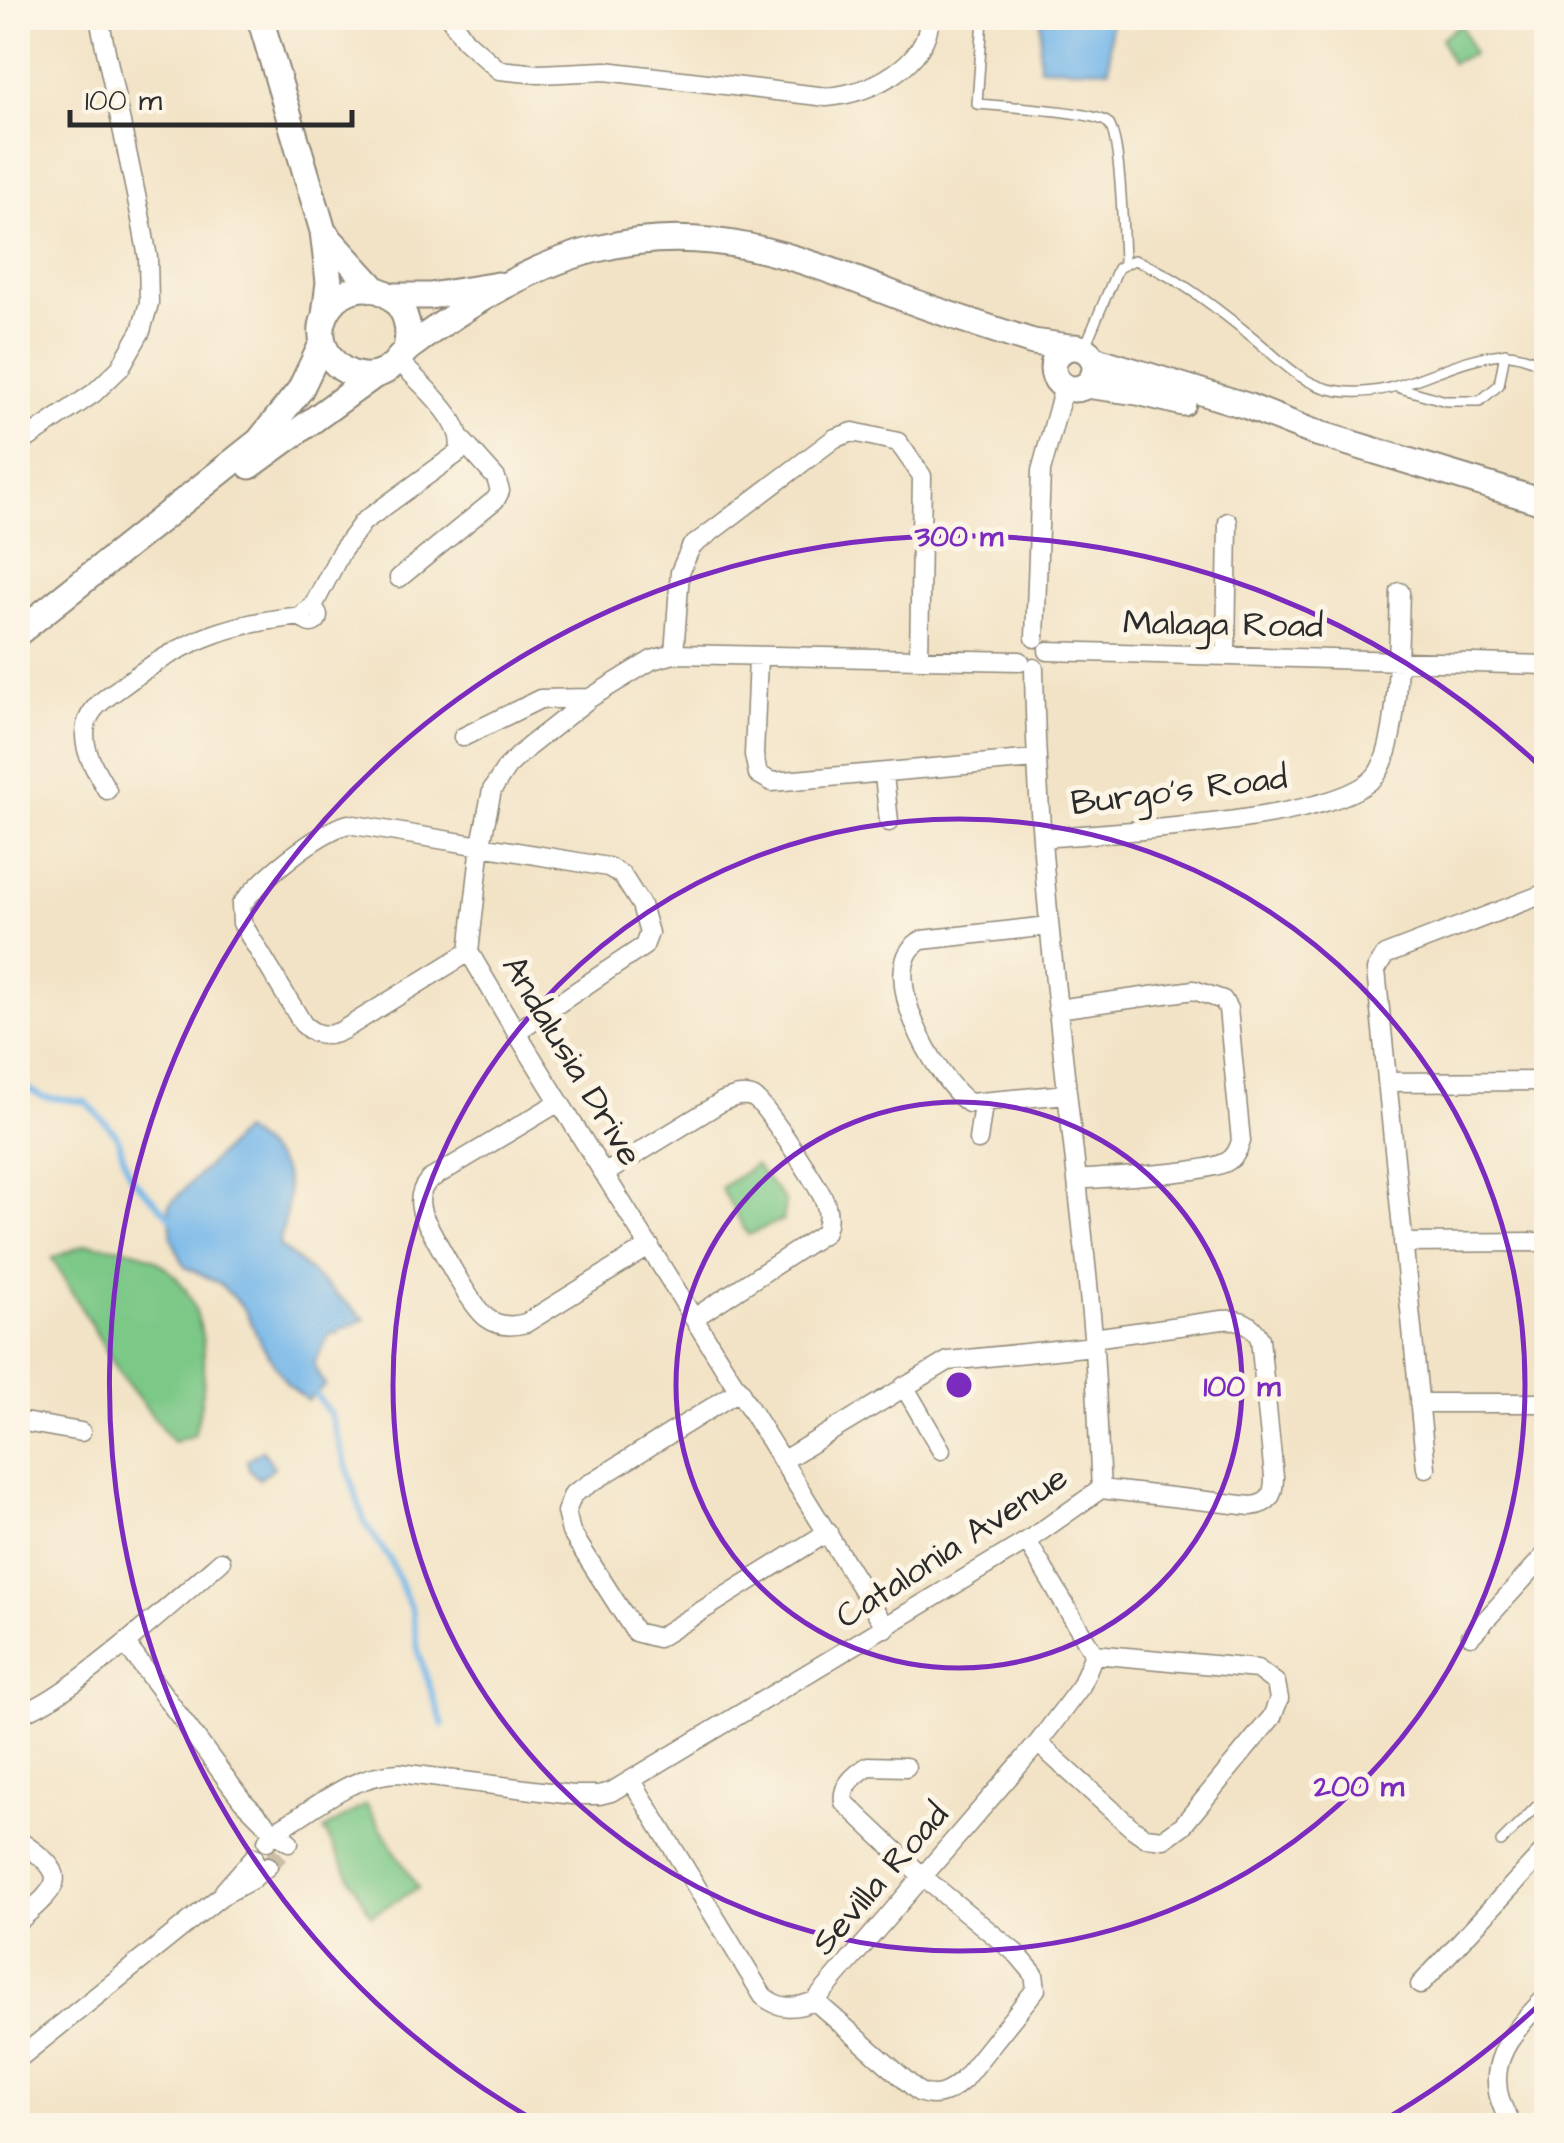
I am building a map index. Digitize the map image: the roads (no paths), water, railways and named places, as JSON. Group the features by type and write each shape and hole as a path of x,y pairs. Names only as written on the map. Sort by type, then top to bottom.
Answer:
{"street":[{"path":"18,445 94,393 120,368 141,330 149,303 148,258 98,18"},
{"path":"133,544 273,426 300,390 323,342 329,282 323,231 260,18"},
{"path":"450,18 465,40 499,70 539,74 605,70 827,97 858,91 900,68 923,47 930,18"},
{"path":"323,231 343,257 401,306 410,335 403,355"},
{"path":"18,633 133,544 209,496 508,284 563,260 635,241 686,238 766,248 1032,342 1082,352 1310,431 1546,502"},
{"path":"326,314 346,293 361,289 430,296 508,284"},
{"path":"323,342 328,354 348,372 375,375"},
{"path":"1032,342 1068,380 1138,392 1269,426 1310,431"},
{"path":"1042,645 1022,642 1018,655 1027,664 1045,663 1041,471 1068,380 1057,355 1082,352"},
{"path":"1068,380 1094,374 1082,352"},
{"path":"398,578 496,499 500,491 496,478 462,440 457,426 403,355"},
{"path":"674,654 680,572 692,547 835,438 854,432 898,442 922,476 919,659"},
{"path":"107,790 92,764 84,737 90,715 101,702 173,650 237,626 308,612 356,530 391,499 458,452 462,440"},
{"path":"1226,655 1228,522"},
{"path":"1397,659 1400,592"},
{"name":"Malaga Road","path":"1042,645 1546,665"},
{"name":"Andalusia Drive","path":"886,1628 469,952 480,844 492,790 528,747 590,698 639,667 674,654 1027,664"},
{"path":"758,658 754,755 763,779 788,784 1036,759"},
{"name":"Burgo's Road","path":"1042,838 1273,816 1356,790 1373,779 1388,752 1397,659"},
{"name":"Catalonia Avenue","path":"126,1644 278,1842 302,1816 358,1780 379,1774 599,1796 632,1781 886,1628 1027,1541 1101,1489 1093,1342 1049,926 1027,664"},
{"path":"463,737 540,699 590,698"},
{"path":"884,775 889,822"},
{"path":"469,952 343,1030 320,1034 303,1024 242,923 241,906 258,886 316,840 333,828 348,824 615,870 635,893 649,928 647,940 639,952 516,1032"},
{"path":"1426,1468 1376,970 1392,952 1546,893"},
{"path":"1049,926 922,940 907,950 904,959 911,1020 961,1097 983,1104 1068,1094"},
{"path":"1057,1008 1194,990 1223,1000 1228,1008 1241,1141 1238,1151 1228,1161 1201,1168 1077,1180"},
{"path":"1387,1082 1546,1080"},
{"path":"604,1174 724,1101 741,1095 752,1097 769,1115 825,1201 828,1225 824,1233 694,1318"},
{"path":"559,1102 422,1188 423,1216 477,1307 495,1322 510,1326 526,1322 650,1246"},
{"path":"978,1140 983,1104"},
{"path":"1403,1243 1546,1242"},
{"path":"782,1461 931,1369 959,1359 1222,1320 1240,1320 1251,1325 1260,1339 1274,1478 1270,1499 1263,1505 1250,1506 1101,1489"},
{"path":"904,1386 941,1450"},
{"path":"740,1390 573,1494 566,1512 571,1532 635,1632 658,1638 828,1532"},
{"path":"1420,1403 1546,1403"},
{"path":"18,1421 81,1432"},
{"path":"1027,1541 1094,1654 1256,1669 1276,1683 1280,1699 1272,1717 1182,1824 1164,1839 1146,1837 1132,1828 1038,1743"},
{"path":"1471,1636 1546,1554"},
{"path":"18,1713 36,1707 126,1644 220,1562"},
{"name":"Sevilla Road","path":"632,1781 762,1996 775,2006 789,2008 815,2001 1038,1743 1081,1686 1094,1654"},
{"path":"815,2001 919,2092 938,2096 963,2080 1032,1996 1037,1981 1018,1955 923,1877 847,1807 843,1797 849,1783 868,1766 906,1767"},
{"path":"18,1840 52,1865 55,1876 48,1895 18,1922"},
{"path":"1420,1986 1545,1852"},
{"path":"18,2059 260,1869"},
{"path":"1513,2126 1504,2112 1496,2084 1502,2050 1546,1996"}],"lane":[{"path":"983,18 977,104 1074,114 1103,119 1111,126 1117,153 1124,262 1114,276 1082,352"},
{"path":"1124,262 1144,264 1170,278 1248,332 1301,380 1341,392 1400,388 1505,353 1546,368"},
{"path":"1400,388 1446,400 1480,402 1500,385 1505,353"},
{"path":"1500,1842 1546,1798"}],"water":[{"path":"1041,18 1111,18 1109,69 1039,67"},
{"path":"242,1131 273,1156 286,1179 287,1207 279,1245 365,1319 329,1335 314,1364 325,1386 307,1400 287,1384 244,1309 219,1283 185,1267 172,1239 169,1205"},
{"path":"262,1450 274,1467 259,1479 249,1469 247,1460"}],"waterway":[{"path":"18,1083 43,1097 86,1102 116,1134 130,1176 176,1223"},
{"path":"312,1389 330,1414 365,1523 390,1560 412,1611 419,1655 443,1725"}],"tunnel":[{"path":"268,1866 282,1851"}]}
